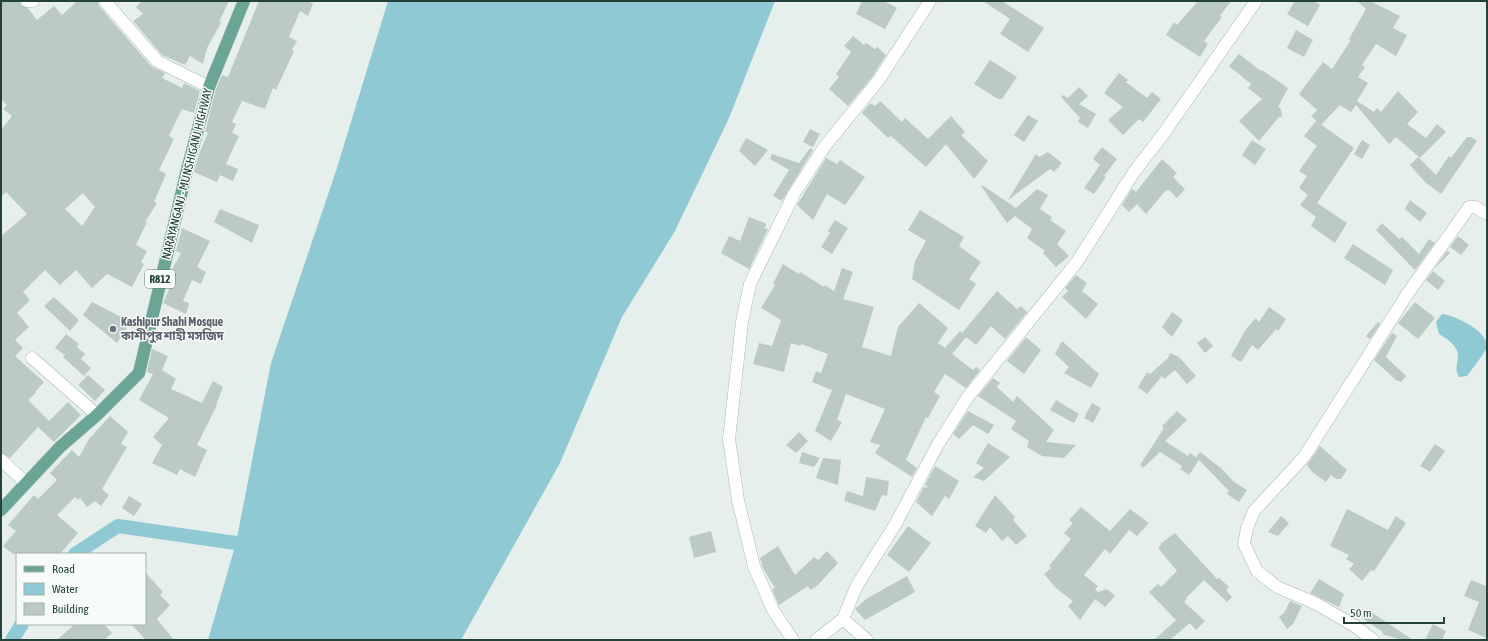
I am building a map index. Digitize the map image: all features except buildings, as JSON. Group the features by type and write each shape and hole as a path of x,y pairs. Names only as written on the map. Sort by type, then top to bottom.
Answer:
{"main road":[{"name":"NARAYANGANJ - MUNSHIGANJ HIGHWAY","path":"1,510 60,447 97,415 138,373 182,188 209,87 244,1"}],"street":[{"path":"26,1 34,1"},
{"path":"105,1 157,61 209,87"},
{"path":"792,640 772,610 754,566 738,500 729,439 744,314 750,284 794,194 825,146 878,81 930,1"},
{"path":"816,640 843,619 857,585 895,525 937,446 966,398 1077,262 1134,172 1164,133 1256,1"},
{"path":"1373,640 1355,626 1315,602 1277,587 1257,571 1244,544 1247,528 1254,511 1304,457 1408,293 1465,212 1469,207 1476,207 1487,214"},
{"path":"32,358 97,415"},
{"path":"1,460 26,484"},
{"path":"843,619 867,640"}],"water":[{"path":"388,1 775,1 729,118 675,231 622,317 560,463 461,640 208,640 236,543 271,363 336,171"},
{"path":"1442,314 1454,317 1469,324 1482,335 1486,341 1487,347 1467,376 1459,377 1457,371 1458,355 1456,348 1439,334 1436,322"}],"waterway":[{"path":"77,553 118,526 236,543"},
{"path":"12,640 21,625"}],"place":[{"name":"Kashipur Shahi Mosque কাশীপুর শাহী মসজিদ","path":"113,329"}]}
